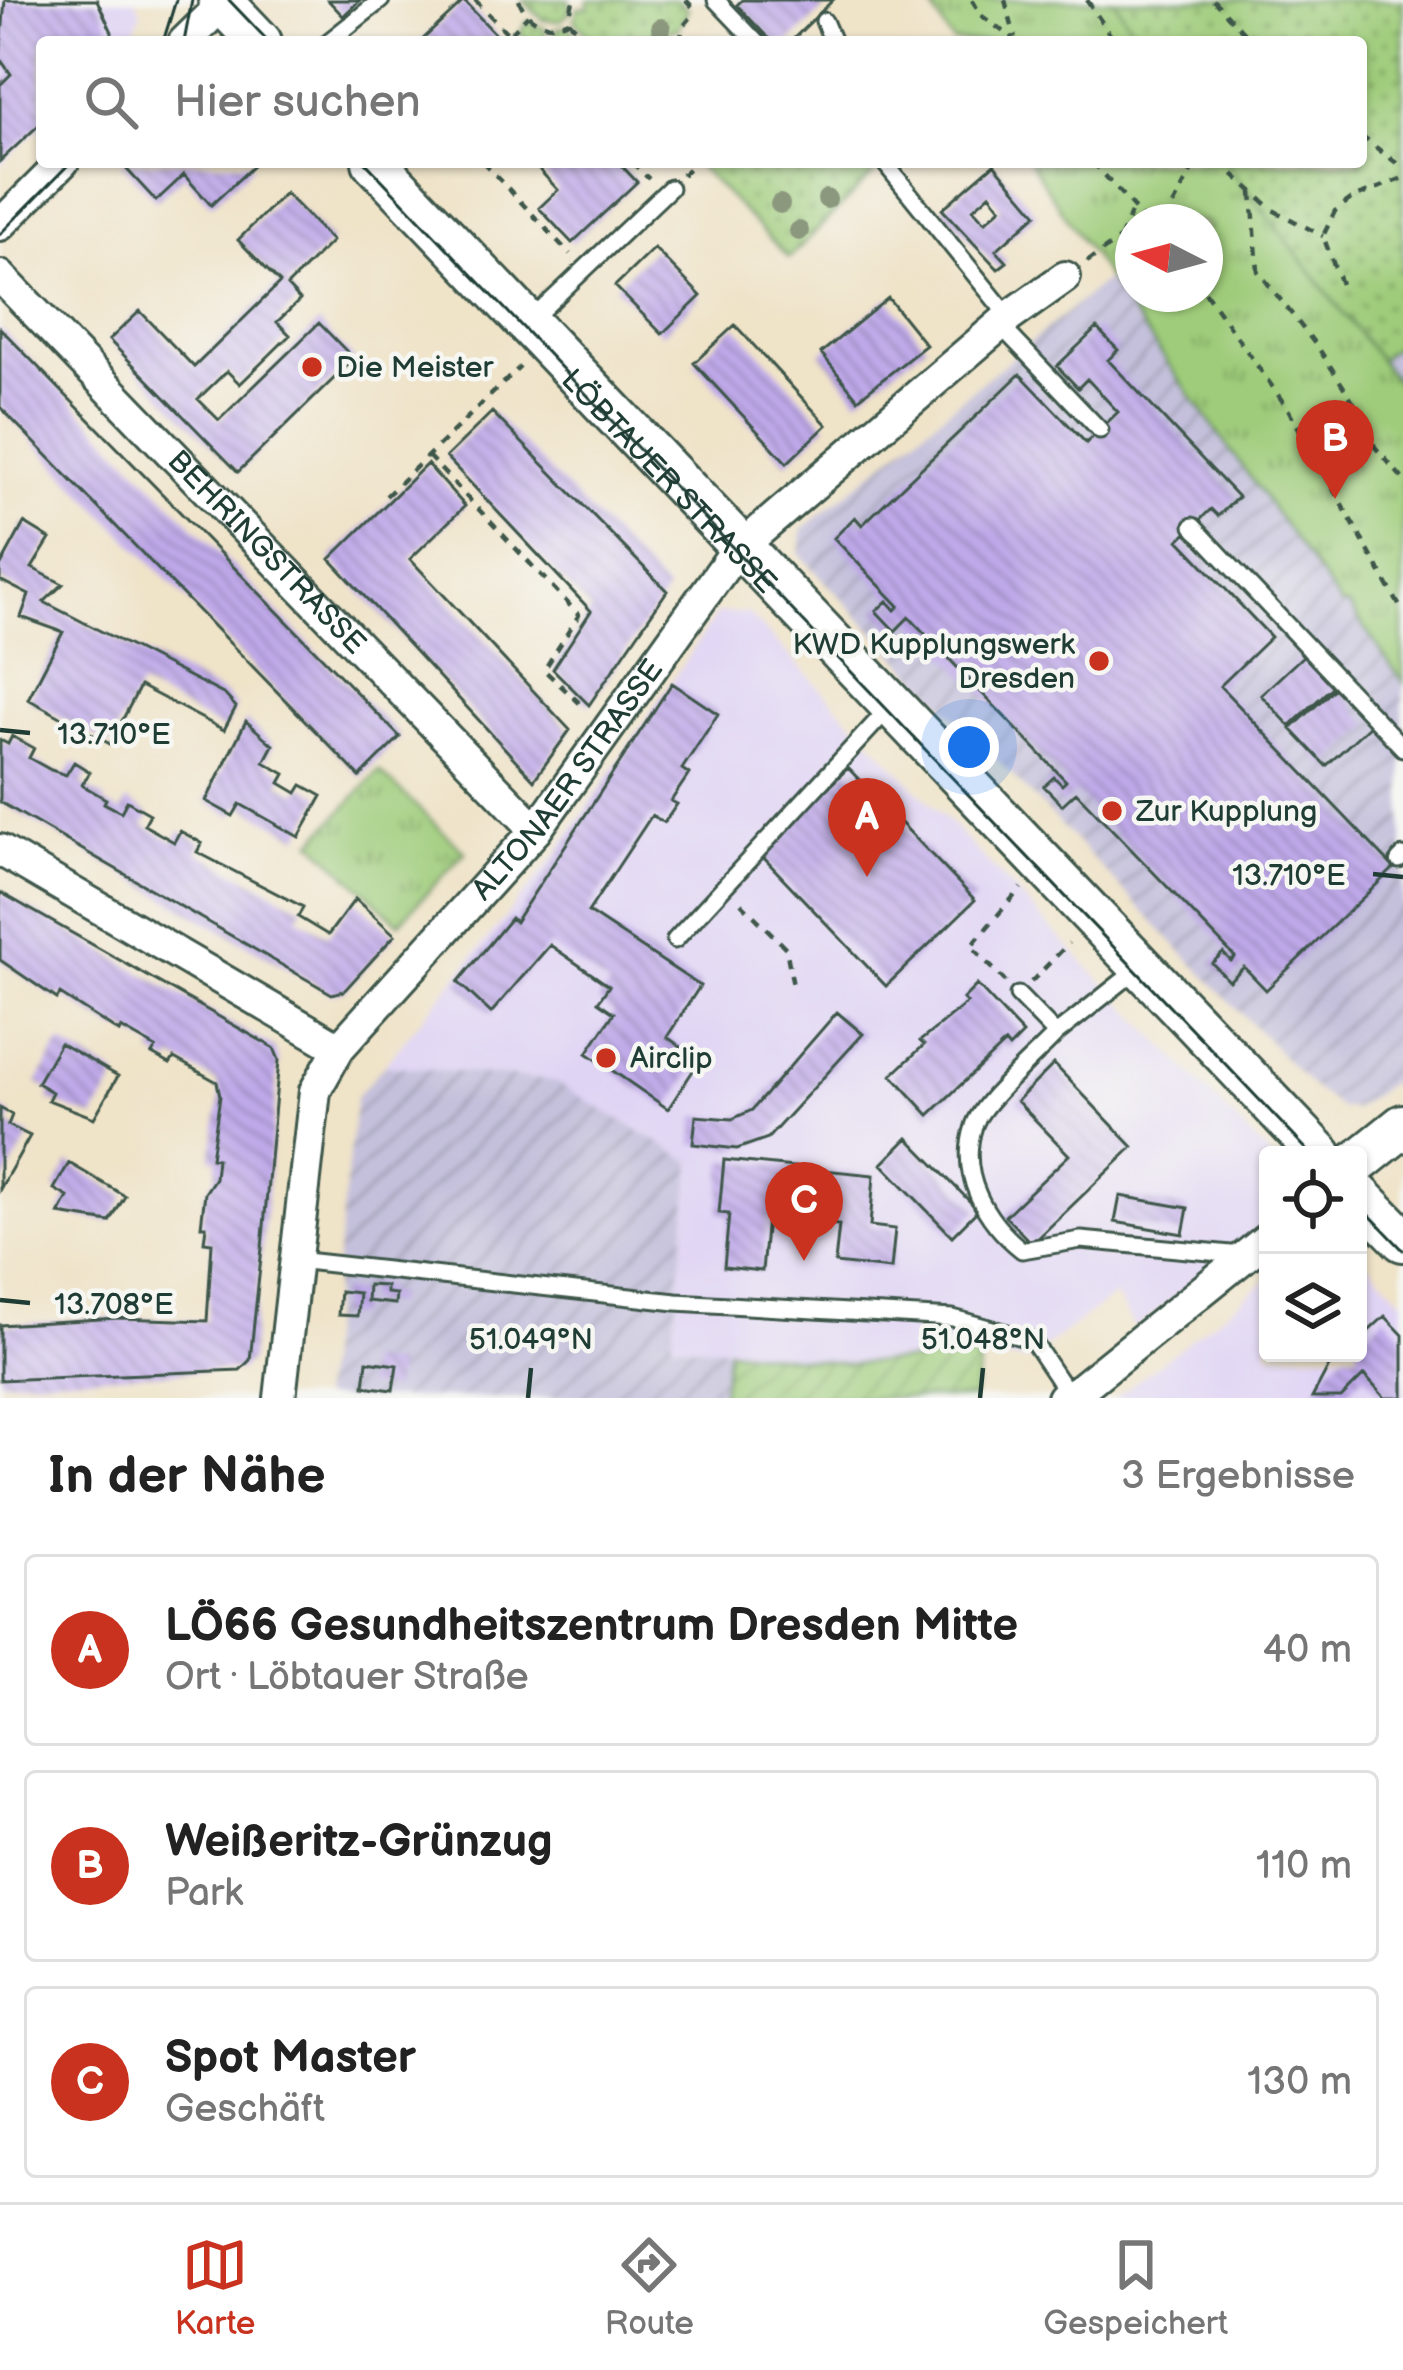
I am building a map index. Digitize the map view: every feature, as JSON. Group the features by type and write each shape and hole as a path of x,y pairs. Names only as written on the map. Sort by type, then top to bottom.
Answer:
{"main road":[{"path":"222,2 254,36"},
{"name":"LÖBTAUER STRASSE","path":"380,168 1312,1146"},
{"path":"1367,1155 1403,1126"},
{"path":"1367,1203 1403,1240"}],"street":[{"path":"190,36 222,2"},
{"path":"0,225 57,168"},
{"name":"BEHRINGSTRASSE","path":"0,276 536,830"},
{"name":"ALTONAER STRASSE","path":"280,1398 315,1091 339,1048 536,830 740,547 1005,321 1065,277"},
{"path":"0,850 339,1048"},
{"path":"1066,1398 1257,1246"}],"lane":[{"path":"336,36 381,0"},
{"path":"716,0 751,36"},
{"path":"824,21 830,36"},
{"path":"889,168 1005,321 1100,430"},
{"path":"536,333 585,269 670,188"},
{"path":"1193,526 1403,748"},
{"path":"675,940 891,705"},
{"path":"1141,967 1056,1034 974,1123 968,1175 999,1232 1022,1250 1081,1240 1257,1246"},
{"path":"1018,995 1056,1034"},
{"path":"296,1260 676,1302 953,1318 1032,1340 1066,1398"}],"path":[{"path":"476,0 509,35 528,15"},
{"path":"519,0 528,15 552,26 568,21"},
{"path":"568,21 573,0"},
{"path":"972,0 982,16 1009,36"},
{"path":"1005,0 1015,36"},
{"path":"1087,0 1111,36"},
{"path":"1213,0 1247,36"},
{"path":"681,36 696,10"},
{"path":"568,21 583,36"},
{"path":"1367,141 1403,168"},
{"path":"489,168 585,269"},
{"path":"1098,168 1130,204"},
{"path":"1174,204 1193,168"},
{"path":"1231,168 1252,192 1304,230 1323,236"},
{"path":"1341,284 1323,236 1335,211 1403,178"},
{"path":"1252,192 1258,271 1330,366 1364,418 1375,447 1403,479"},
{"path":"1065,277 1115,242"},
{"path":"1219,312 1288,410 1403,612"},
{"path":"386,496 536,333"},
{"path":"428,455 579,615 544,670 608,730"},
{"path":"1042,862 971,946 1018,995 1094,917"},
{"path":"724,886 786,948 793,986"}],"shaded area":[{"path":"0,0 136,0 141,13 132,36 36,36 36,132 0,166"},
{"path":"1106,280 1115,292 1115,312 1129,312 1341,605 1348,606 1403,682 1403,1074 1354,1109 1340,1108 1314,1089 800,555 802,530"},
{"path":"1403,341 1403,392 1379,359"},
{"path":"717,613 748,613 1260,1146 1259,1229 1135,1329 1115,1295 1026,1361 981,1357 846,1364 672,1343 692,1161 384,1065 553,859"},
{"path":"384,1065 554,1081 692,1162 672,1343 728,1349 721,1398 320,1398 356,1097"},
{"path":"1367,1262 1403,1300 1403,1398 1115,1398 1259,1286 1259,1362 1367,1362"}],"green space":[{"path":"523,0 570,0 569,13 560,21 543,20"},
{"path":"588,0 678,0 688,10 678,29 667,30 667,36 589,36 574,20 578,8 588,8"},
{"path":"927,0 1114,0 1137,36 949,36"},
{"path":"1032,0 1403,0 1403,341 1380,359 1403,392 1223,237 1223,204 1180,204 1130,168 1367,168 1367,36 1041,36"},
{"path":"528,21 545,29 545,36 520,33"},
{"path":"568,26 577,36 555,36 556,29"},
{"path":"700,168 876,171 789,258"},
{"path":"1034,168 1230,168 1403,392 1403,682 1349,606 1341,605 1132,312 1223,312 1223,204 1115,204 1115,288"},
{"path":"379,771 465,852 399,923 313,842"},
{"path":"728,1349 846,1364 981,1357 973,1398 721,1398"}],"building":[{"path":"5,0 97,0 112,32 112,36 36,36 36,128 0,161 0,85 11,74 0,59"},
{"path":"328,0 360,0 343,16"},
{"path":"742,0 833,0 796,36 766,36 737,5"},
{"path":"464,1 497,36 426,36"},
{"path":"126,168 251,168 211,205 184,175 156,201"},
{"path":"538,168 624,168 637,182 572,243 539,208 558,190"},
{"path":"989,168 997,168 1037,214 996,250 1007,262 998,269 942,209","holes":["990,194 1001,208 985,222 973,209"]},
{"path":"285,193 332,241 287,286 300,300 277,322 290,335 240,384 227,371 198,399 219,420 319,323 354,359 238,472 109,340 140,311 194,367 280,283 238,240"},
{"path":"654,248 701,296 662,334 615,286"},
{"path":"888,298 926,345 858,399 821,353"},
{"path":"735,325 827,425 787,463 694,363"},
{"path":"0,328 400,737 360,777 0,407"},
{"name":"KWD Kupplungswerk Dresden","path":"1097,328 1118,350 1108,360 1238,497 1218,516 1211,509 1179,540 1271,637 1220,686 1394,868 1266,990 1244,967 1229,981 1212,963 1223,953 1231,961 1235,957 1076,792 1062,805 1044,786 1054,777 1062,785 1066,781 909,617 895,631 876,611 887,601 895,610 899,606 834,538 855,517 862,525 1020,374 1086,443 1118,412 1087,379 1078,388 1057,366"},
{"path":"492,412 667,591 589,705 553,669 591,611 446,457"},
{"path":"427,464 465,506 410,559 570,730 534,780 330,559"},
{"path":"24,523 50,539 32,568 63,584 44,602 225,695 236,707 224,730 140,686 110,744 28,699 63,632 21,617 29,595 0,580 0,567"},
{"path":"1305,654 1334,685 1290,726 1261,695"},
{"path":"672,683 718,714 682,769 689,774 671,801 677,804 664,823 652,815 588,912 700,986 667,1037 700,1060 668,1109 587,1053 614,1013 598,1002 609,986 550,945 491,1013 458,982 511,918 515,922"},
{"path":"1336,687 1370,725 1326,766 1291,729"},
{"path":"246,721 273,745 264,762 285,774 280,783 297,793 302,785 322,796 299,837 240,804 233,816 206,801"},
{"path":"12,736 34,748 29,758 51,770 66,775 74,762 90,772 82,785 106,799 104,803 121,812 127,801 150,814 144,825 174,842 180,831 202,843 197,852 303,907 298,917 328,935 355,899 395,935 344,991 332,994 0,802 0,740 8,744"},
{"path":"848,768 975,900 886,986 760,854"},
{"path":"0,892 274,1048 279,1060 262,1248 250,1360 240,1370 0,1380 0,1325 118,1318 207,1321 212,1243 204,1242 206,1226 201,1226 205,1193 215,1178 217,1159 211,1158 220,1096 217,1082 174,1058 170,1064 152,1054 156,1048 121,1028 119,1032 60,994 57,999 0,960"},
{"path":"977,985 1023,1034 1009,1048 1005,1043 929,1115 892,1075 924,1045 920,1041 967,1003 963,999"},
{"path":"837,1012 863,1034 768,1138 737,1149 693,1144 696,1116 732,1119 752,1110"},
{"path":"60,1043 118,1076 94,1118 48,1100 52,1092 37,1083"},
{"path":"1054,1064 1133,1147 1032,1244 1005,1216 1069,1155 1017,1101"},
{"path":"0,1108 12,1115 8,1125 30,1136 0,1189"},
{"path":"908,1138 978,1210 952,1236 882,1164"},
{"path":"724,1160 874,1175 870,1226 895,1229 891,1269 835,1263 839,1225 767,1218 762,1271 724,1267 729,1214 719,1213"},
{"path":"69,1163 125,1196 110,1222 59,1214 68,1197 54,1189"},
{"path":"1120,1196 1188,1208 1183,1234 1115,1222"},
{"path":"368,1285 386,1286 386,1293 396,1294 395,1304 367,1301"},
{"path":"340,1291 359,1293 357,1316 338,1315"},
{"path":"1385,1316 1403,1335 1403,1398 1385,1398 1364,1375 1341,1398 1312,1398 1335,1362 1367,1362 1367,1333"},
{"path":"367,1361 397,1365 393,1390 364,1386"}],"tram line":[{"path":"165,36 176,0"},
{"path":"185,36 192,0"},
{"path":"229,0 263,36"},
{"path":"0,234 65,168"},
{"path":"371,168 1303,1146"},
{"path":"1367,1212 1403,1250"}],"place":[{"name":"Die Meister","path":"312,367"},
{"name":"Weißeritz-Grünzug","path":"1335,499"},
{"name":"KWD Kupplungswerk Dresden","path":"1099,661"},
{"name":"Zur Kupplung","path":"1112,811"},
{"name":"LÖ66 Gesundheitszentrum Dresden Mitte","path":"867,877"},
{"name":"Airclip","path":"606,1058"},
{"name":"Spot Master","path":"804,1261"}]}
